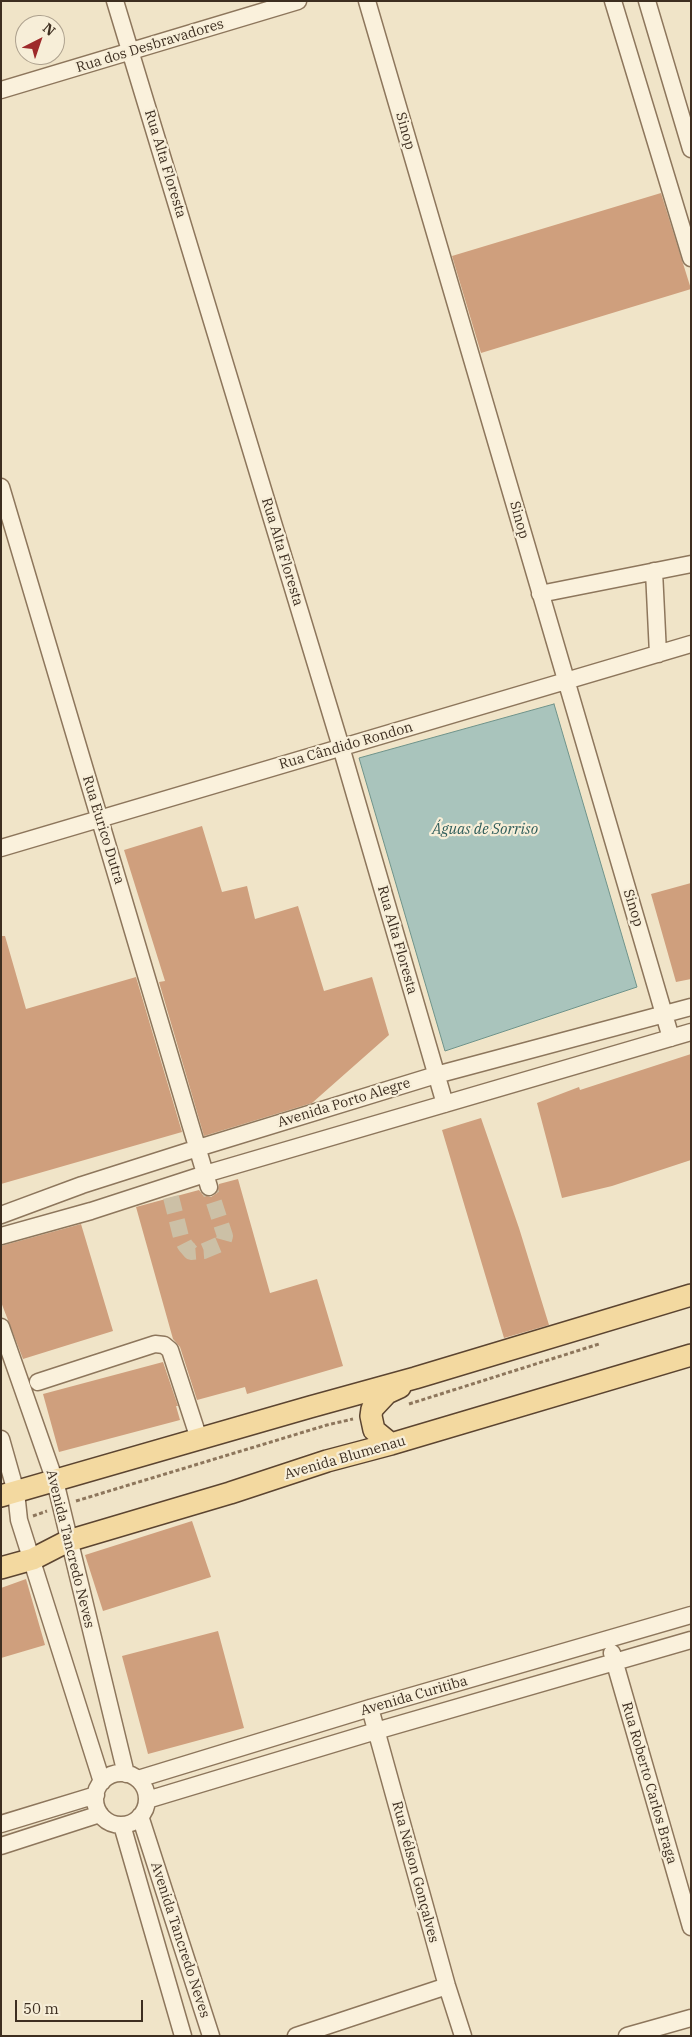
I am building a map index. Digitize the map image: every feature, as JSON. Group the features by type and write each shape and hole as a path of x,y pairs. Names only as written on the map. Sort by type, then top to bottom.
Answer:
{"main road":[{"path":"8,1494 415,1378 691,1295"},
{"path":"661,1304 686,1308 691,1312"},
{"path":"654,1366 691,1339"},
{"name":"Avenida Blumenau","path":"1,1568 33,1559 68,1541 230,1493 328,1461 691,1355"},
{"path":"391,1444 374,1430 371,1416 372,1409 388,1394 415,1378"}],"street":[{"name":"Rua Alta Floresta","path":"115,1 341,747 445,1104"},
{"name":"Rua dos Desbravadores","path":"1,90 298,1"},
{"name":"Sinop","path":"367,1 671,1038"},
{"path":"613,1 691,258"},
{"path":"646,1 691,149"},
{"name":"Rua Eurico Dutra","path":"1,487 207,1180"},
{"path":"540,594 691,564"},
{"path":"654,571 658,654"},
{"name":"Rua Cândido Rondon","path":"1,848 691,644"},
{"name":"Avenida Porto Alegre","path":"1,1215 82,1185 436,1075 691,1007"},
{"name":"Avenida Porto Alegre","path":"1,1236 91,1211 170,1192 445,1104 691,1032"},
{"path":"82,1185 91,1211"},
{"name":"Avenida Tancredo Neves","path":"1,1327 55,1481 68,1541 132,1777"},
{"path":"38,1382 155,1344 164,1344 170,1350 199,1439"},
{"path":"1,1439 8,1494 33,1559 99,1788"},
{"name":"Avenida Curitiba","path":"132,1777 691,1615"},
{"name":"Rua Roberto Carlos Braga","path":"608,1640 691,1927"},
{"name":"Avenida Curitiba","path":"147,1800 376,1731 691,1640"},
{"name":"Rua Nélson Gonçalves","path":"370,1708 447,1986 463,2036"},
{"path":"117,1774 132,1777 145,1789 147,1800 140,1816 129,1824 113,1824 100,1814 96,1801 99,1788 109,1776 117,1774"},
{"path":"1,1824 99,1788"},
{"path":"1,1846 100,1814"},
{"name":"Avenida Tancredo Neves","path":"140,1816 211,2036"},
{"name":"Avenida Tancredo Neves","path":"122,1825 183,2036"},
{"path":"296,2036 447,1986"},
{"path":"627,2036 691,2018"}],"path":[{"path":"399,1407 606,1342"},
{"path":"19,1520 87,1497 327,1425 371,1416"}],"water":[{"name":"Águas de Sorriso","path":"554,704 637,987 445,1051 359,758"}],"building":[{"path":"661,193 691,289 481,353 452,256"},
{"path":"202,826 222,892 247,886 255,919 298,906 324,991 372,977 389,1035 312,1103 204,1136 159,982 165,981 124,850"},
{"path":"691,883 691,979 676,982 651,894"},
{"path":"1,936 5,936 26,1009 136,977 182,1132 1,1184"},
{"path":"691,1054 691,1160 612,1186 562,1198 537,1103 579,1087 580,1090"},
{"path":"481,1118 519,1228 549,1325 504,1338 442,1130"},
{"path":"238,1179 270,1293 317,1279 343,1366 247,1394 245,1387 197,1400 180,1347 173,1339 136,1207 199,1190 203,1195 211,1197 217,1193 219,1184"},
{"path":"81,1224 113,1331 23,1359 1,1302 1,1246"},
{"path":"163,1362 178,1406 176,1406 180,1420 59,1452 43,1394"},
{"path":"192,1521 211,1577 103,1611 85,1555"},
{"path":"26,1579 45,1645 1,1658 1,1588"},
{"path":"218,1631 244,1728 148,1754 122,1656"}],"tunnel":[{"path":"171,1197 181,1237 185,1245 191,1252 204,1251 223,1243 225,1236 209,1187"}]}
